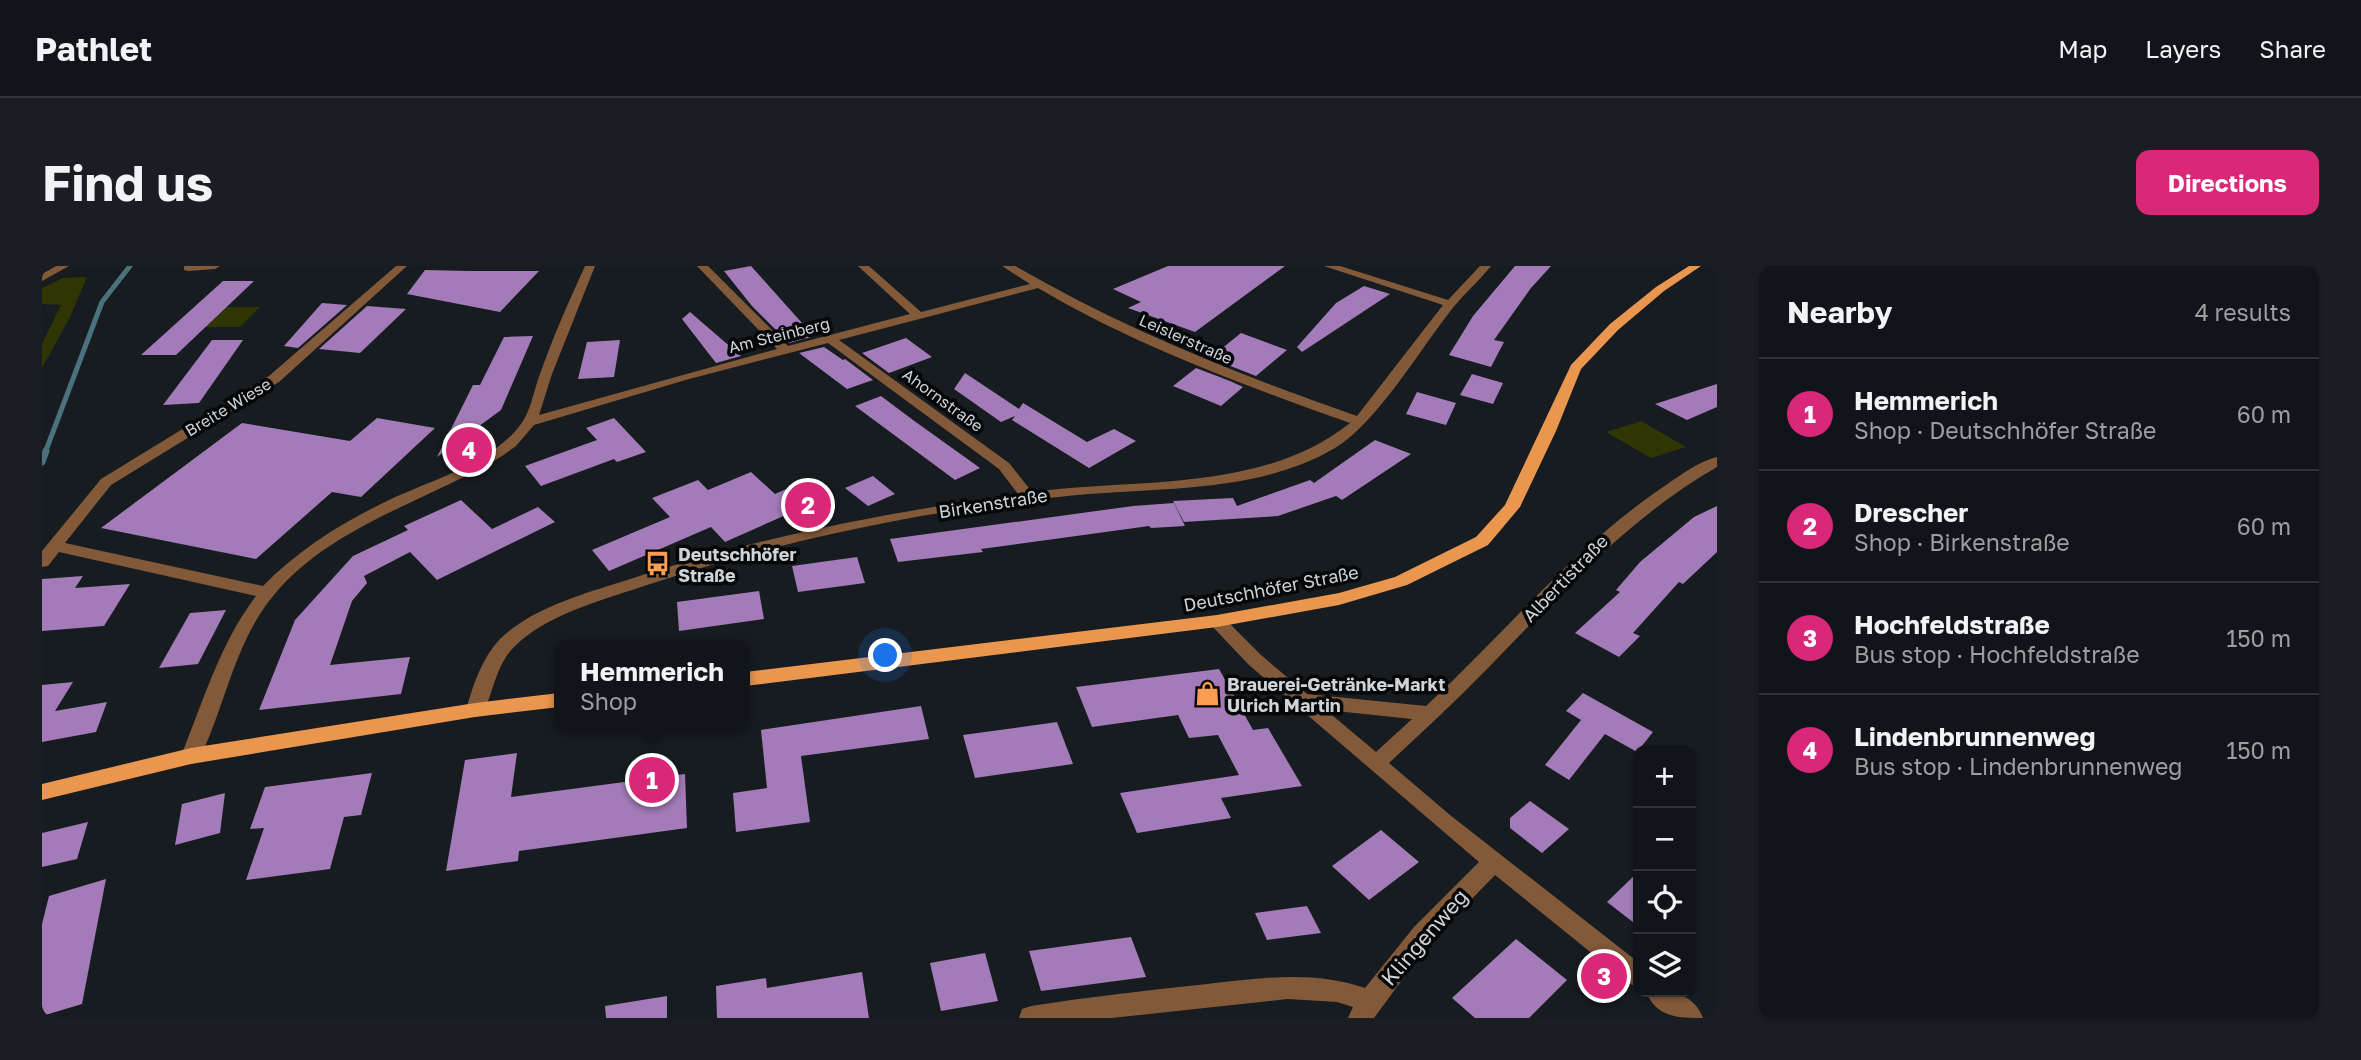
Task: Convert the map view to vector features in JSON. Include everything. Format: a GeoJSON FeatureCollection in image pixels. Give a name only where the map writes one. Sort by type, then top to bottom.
{"type":"FeatureCollection","features":[{"type":"Feature","properties":{"kind":"main road","name":"Deutschhöfer Straße"},"geometry":{"type":"LineString","coordinates":[[750,678],[1217,621],[1292,609],[1377,589],[1435,566],[1482,541],[1504,517],[1522,490],[1575,368],[1614,327],[1660,289],[1696,266]]}},
{"type":"Feature","properties":{"kind":"main road"},"geometry":{"type":"LineString","coordinates":[[42,792],[191,756],[475,710],[554,701]]}},
{"type":"Feature","properties":{"kind":"street"},"geometry":{"type":"LineString","coordinates":[[42,278],[64,266]]}},
{"type":"Feature","properties":{"kind":"street"},"geometry":{"type":"LineString","coordinates":[[188,268],[215,266]]}},
{"type":"Feature","properties":{"kind":"street","name":"Breite Wiese"},"geometry":{"type":"LineString","coordinates":[[42,562],[106,482],[274,379],[402,266]]}},
{"type":"Feature","properties":{"kind":"street"},"geometry":{"type":"LineString","coordinates":[[191,756],[242,632],[268,593],[292,569],[334,537],[389,506],[491,456],[511,443],[529,422],[568,315],[590,266]]}},
{"type":"Feature","properties":{"kind":"street"},"geometry":{"type":"LineString","coordinates":[[702,266],[785,350]]}},
{"type":"Feature","properties":{"kind":"street"},"geometry":{"type":"LineString","coordinates":[[863,266],[919,316]]}},
{"type":"Feature","properties":{"kind":"street","name":"Leislerstraße"},"geometry":{"type":"LineString","coordinates":[[1007,266],[1038,285],[1192,359],[1249,383],[1360,422]]}},
{"type":"Feature","properties":{"kind":"street"},"geometry":{"type":"LineString","coordinates":[[1329,266],[1450,304]]}},
{"type":"Feature","properties":{"kind":"street","name":"Birkenstraße"},"geometry":{"type":"LineString","coordinates":[[475,710],[483,681],[498,653],[513,638],[585,600],[679,569],[804,537],[885,520],[1028,497],[1262,472],[1324,451],[1345,438],[1360,422],[1450,304],[1486,266]]}},
{"type":"Feature","properties":{"kind":"street","name":"Am Steinberg"},"geometry":{"type":"LineString","coordinates":[[529,422],[685,376],[1038,285]]}},
{"type":"Feature","properties":{"kind":"street","name":"Ahornstraße"},"geometry":{"type":"LineString","coordinates":[[830,339],[1004,466],[1028,497]]}},
{"type":"Feature","properties":{"kind":"street","name":"Albertistraße"},"geometry":{"type":"LineString","coordinates":[[1376,764],[1473,673],[1567,572],[1615,527],[1659,495],[1717,461]]}},
{"type":"Feature","properties":{"kind":"street"},"geometry":{"type":"LineString","coordinates":[[55,546],[268,593]]}},
{"type":"Feature","properties":{"kind":"street"},"geometry":{"type":"LineString","coordinates":[[1217,621],[1255,660],[1306,701],[1376,764],[1633,972]]}},
{"type":"Feature","properties":{"kind":"street"},"geometry":{"type":"LineString","coordinates":[[1306,701],[1428,713]]}},
{"type":"Feature","properties":{"kind":"street","name":"Klingenweg"},"geometry":{"type":"LineString","coordinates":[[1365,1009],[1439,915],[1496,861]]}},
{"type":"Feature","properties":{"kind":"street"},"geometry":{"type":"LineString","coordinates":[[1031,1018],[1133,1003],[1288,987],[1337,990],[1365,1009]]}},
{"type":"Feature","properties":{"kind":"street"},"geometry":{"type":"LineString","coordinates":[[1664,997],[1691,1018]]}},
{"type":"Feature","properties":{"kind":"green space"},"geometry":{"type":"Polygon","coordinates":[[[87,277],[70,317],[42,368],[42,344],[61,305],[42,304],[42,288],[63,278],[87,277]]]}},
{"type":"Feature","properties":{"kind":"green space"},"geometry":{"type":"Polygon","coordinates":[[[206,307],[260,307],[240,327],[184,327],[206,307]]]}},
{"type":"Feature","properties":{"kind":"green space"},"geometry":{"type":"Polygon","coordinates":[[[1641,421],[1686,447],[1651,458],[1606,432],[1641,421]]]}},
{"type":"Feature","properties":{"kind":"building"},"geometry":{"type":"Polygon","coordinates":[[[751,266],[802,323],[793,325],[811,337],[789,343],[752,306],[724,271],[751,266]]]}},
{"type":"Feature","properties":{"kind":"building"},"geometry":{"type":"Polygon","coordinates":[[[1168,266],[1285,266],[1195,332],[1128,308],[1141,302],[1113,289],[1168,266]]]}},
{"type":"Feature","properties":{"kind":"building"},"geometry":{"type":"Polygon","coordinates":[[[1515,266],[1551,266],[1531,288],[1494,340],[1504,342],[1491,367],[1449,355],[1473,316],[1515,266]]]}},
{"type":"Feature","properties":{"kind":"building"},"geometry":{"type":"Polygon","coordinates":[[[425,270],[539,271],[500,312],[407,294],[425,270]]]}},
{"type":"Feature","properties":{"kind":"building"},"geometry":{"type":"Polygon","coordinates":[[[223,281],[254,281],[176,355],[141,355],[223,281]]]}},
{"type":"Feature","properties":{"kind":"building"},"geometry":{"type":"Polygon","coordinates":[[[1364,286],[1390,294],[1302,352],[1297,347],[1336,303],[1364,286]]]}},
{"type":"Feature","properties":{"kind":"building"},"geometry":{"type":"Polygon","coordinates":[[[322,303],[347,305],[298,348],[284,346],[322,303]]]}},
{"type":"Feature","properties":{"kind":"building"},"geometry":{"type":"Polygon","coordinates":[[[367,306],[406,309],[360,353],[319,349],[367,306]]]}},
{"type":"Feature","properties":{"kind":"building"},"geometry":{"type":"Polygon","coordinates":[[[690,312],[741,356],[716,363],[682,319],[690,312]]]}},
{"type":"Feature","properties":{"kind":"building"},"geometry":{"type":"Polygon","coordinates":[[[1241,333],[1287,350],[1256,376],[1210,358],[1241,333]]]}},
{"type":"Feature","properties":{"kind":"building"},"geometry":{"type":"Polygon","coordinates":[[[533,336],[501,410],[437,457],[473,385],[480,385],[504,337],[533,336]]]}},
{"type":"Feature","properties":{"kind":"building"},"geometry":{"type":"Polygon","coordinates":[[[906,338],[932,357],[889,373],[862,353],[906,338]]]}},
{"type":"Feature","properties":{"kind":"building"},"geometry":{"type":"Polygon","coordinates":[[[212,340],[243,340],[199,403],[163,405],[212,340]]]}},
{"type":"Feature","properties":{"kind":"building"},"geometry":{"type":"Polygon","coordinates":[[[620,340],[614,377],[578,379],[587,342],[620,340]]]}},
{"type":"Feature","properties":{"kind":"building"},"geometry":{"type":"Polygon","coordinates":[[[824,347],[873,380],[847,389],[799,353],[824,347]]]}},
{"type":"Feature","properties":{"kind":"building"},"geometry":{"type":"Polygon","coordinates":[[[1196,368],[1243,387],[1221,406],[1173,386],[1196,368]]]}},
{"type":"Feature","properties":{"kind":"building"},"geometry":{"type":"Polygon","coordinates":[[[965,373],[1019,409],[1023,403],[1087,442],[1114,429],[1136,441],[1089,468],[1012,420],[1015,416],[1001,422],[954,389],[965,373]]]}},
{"type":"Feature","properties":{"kind":"building"},"geometry":{"type":"Polygon","coordinates":[[[1472,374],[1503,383],[1493,404],[1460,395],[1472,374]]]}},
{"type":"Feature","properties":{"kind":"building"},"geometry":{"type":"Polygon","coordinates":[[[1717,384],[1717,407],[1687,420],[1655,404],[1717,384]]]}},
{"type":"Feature","properties":{"kind":"building"},"geometry":{"type":"Polygon","coordinates":[[[1417,392],[1456,403],[1446,425],[1406,414],[1417,392]]]}},
{"type":"Feature","properties":{"kind":"building"},"geometry":{"type":"Polygon","coordinates":[[[881,396],[980,468],[955,480],[855,406],[881,396]]]}},
{"type":"Feature","properties":{"kind":"building"},"geometry":{"type":"Polygon","coordinates":[[[377,418],[435,428],[361,497],[332,492],[256,559],[101,528],[242,423],[350,441],[377,418]]]}},
{"type":"Feature","properties":{"kind":"building"},"geometry":{"type":"Polygon","coordinates":[[[614,418],[646,452],[617,462],[614,459],[541,486],[525,466],[597,440],[586,428],[614,418]]]}},
{"type":"Feature","properties":{"kind":"building"},"geometry":{"type":"Polygon","coordinates":[[[1375,440],[1411,454],[1342,500],[1336,496],[1278,516],[1184,522],[1173,501],[1233,498],[1237,506],[1310,480],[1314,483],[1375,440]]]}},
{"type":"Feature","properties":{"kind":"building"},"geometry":{"type":"Polygon","coordinates":[[[751,472],[775,494],[802,482],[822,499],[725,542],[711,527],[609,571],[592,550],[670,517],[652,498],[698,480],[708,490],[751,472]]]}},
{"type":"Feature","properties":{"kind":"building"},"geometry":{"type":"Polygon","coordinates":[[[873,476],[895,494],[868,506],[845,488],[873,476]]]}},
{"type":"Feature","properties":{"kind":"building"},"geometry":{"type":"Polygon","coordinates":[[[461,500],[492,529],[538,507],[555,522],[437,580],[410,552],[364,576],[367,583],[352,601],[330,665],[410,657],[401,694],[259,710],[295,620],[353,556],[408,530],[404,526],[461,500]]]}},
{"type":"Feature","properties":{"kind":"building"},"geometry":{"type":"Polygon","coordinates":[[[1174,503],[1185,526],[1149,526],[981,549],[983,552],[898,562],[890,539],[1133,506],[1174,503]]]}},
{"type":"Feature","properties":{"kind":"building"},"geometry":{"type":"Polygon","coordinates":[[[1717,506],[1717,552],[1683,584],[1679,582],[1633,633],[1640,636],[1619,657],[1575,633],[1620,592],[1616,590],[1640,562],[1694,517],[1717,506]]]}},
{"type":"Feature","properties":{"kind":"building"},"geometry":{"type":"Polygon","coordinates":[[[857,557],[865,583],[798,592],[792,566],[857,557]]]}},
{"type":"Feature","properties":{"kind":"building"},"geometry":{"type":"Polygon","coordinates":[[[83,576],[75,588],[130,584],[104,626],[42,631],[42,579],[83,576]]]}},
{"type":"Feature","properties":{"kind":"building"},"geometry":{"type":"Polygon","coordinates":[[[759,591],[764,619],[679,631],[677,602],[759,591]]]}},
{"type":"Feature","properties":{"kind":"building"},"geometry":{"type":"Polygon","coordinates":[[[226,610],[198,664],[159,668],[190,613],[226,610]]]}},
{"type":"Feature","properties":{"kind":"building"},"geometry":{"type":"Polygon","coordinates":[[[1219,669],[1253,730],[1268,728],[1302,786],[1221,798],[1231,818],[1137,833],[1120,793],[1239,775],[1218,735],[1189,738],[1178,715],[1092,727],[1076,687],[1219,669]]]}},
{"type":"Feature","properties":{"kind":"building"},"geometry":{"type":"Polygon","coordinates":[[[73,682],[55,711],[107,702],[96,732],[42,742],[42,685],[73,682]]]}},
{"type":"Feature","properties":{"kind":"building"},"geometry":{"type":"Polygon","coordinates":[[[1583,693],[1653,732],[1643,745],[1633,745],[1633,750],[1605,734],[1569,780],[1545,765],[1581,720],[1566,711],[1583,693]]]}},
{"type":"Feature","properties":{"kind":"building"},"geometry":{"type":"Polygon","coordinates":[[[921,706],[929,739],[801,756],[810,822],[736,832],[733,793],[767,788],[761,730],[921,706]]]}},
{"type":"Feature","properties":{"kind":"building"},"geometry":{"type":"Polygon","coordinates":[[[1057,722],[1073,764],[975,778],[963,735],[1057,722]]]}},
{"type":"Feature","properties":{"kind":"building"},"geometry":{"type":"Polygon","coordinates":[[[517,753],[511,797],[685,774],[687,828],[519,851],[518,861],[446,871],[465,760],[517,753]]]}},
{"type":"Feature","properties":{"kind":"building"},"geometry":{"type":"Polygon","coordinates":[[[372,773],[361,815],[344,817],[330,869],[246,880],[264,828],[250,829],[265,787],[372,773]]]}},
{"type":"Feature","properties":{"kind":"building"},"geometry":{"type":"Polygon","coordinates":[[[225,793],[220,833],[175,845],[182,804],[225,793]]]}},
{"type":"Feature","properties":{"kind":"building"},"geometry":{"type":"Polygon","coordinates":[[[1530,801],[1569,829],[1542,853],[1510,828],[1510,818],[1530,801]]]}},
{"type":"Feature","properties":{"kind":"building"},"geometry":{"type":"Polygon","coordinates":[[[88,822],[77,859],[42,867],[42,833],[88,822]]]}},
{"type":"Feature","properties":{"kind":"building"},"geometry":{"type":"Polygon","coordinates":[[[1381,830],[1419,862],[1369,900],[1332,866],[1381,830]]]}},
{"type":"Feature","properties":{"kind":"building"},"geometry":{"type":"Polygon","coordinates":[[[1633,877],[1633,922],[1607,902],[1633,877]]]}},
{"type":"Feature","properties":{"kind":"building"},"geometry":{"type":"Polygon","coordinates":[[[106,879],[82,1004],[42,1016],[42,924],[49,896],[106,879]]]}},
{"type":"Feature","properties":{"kind":"building"},"geometry":{"type":"Polygon","coordinates":[[[1307,906],[1321,933],[1267,940],[1255,913],[1307,906]]]}},
{"type":"Feature","properties":{"kind":"building"},"geometry":{"type":"Polygon","coordinates":[[[1131,937],[1146,977],[1041,991],[1029,951],[1131,937]]]}},
{"type":"Feature","properties":{"kind":"building"},"geometry":{"type":"Polygon","coordinates":[[[1516,939],[1567,980],[1529,1018],[1475,1018],[1452,998],[1516,939]]]}},
{"type":"Feature","properties":{"kind":"building"},"geometry":{"type":"Polygon","coordinates":[[[985,953],[998,1001],[941,1011],[930,963],[985,953]]]}},
{"type":"Feature","properties":{"kind":"building"},"geometry":{"type":"Polygon","coordinates":[[[862,972],[869,1018],[717,1018],[716,986],[766,978],[767,988],[862,972]]]}},
{"type":"Feature","properties":{"kind":"building"},"geometry":{"type":"Polygon","coordinates":[[[667,996],[667,1018],[606,1018],[605,1006],[667,996]]]}},
{"type":"Feature","properties":{"kind":"waterway"},"geometry":{"type":"LineString","coordinates":[[45,453],[102,302],[130,266]]}},
{"type":"Feature","properties":{"kind":"waterway"},"geometry":{"type":"LineString","coordinates":[[42,462],[46,451]]}},
{"type":"Feature","properties":{"kind":"place","name":"Lindenbrunnenweg"},"geometry":{"type":"Point","coordinates":[469,450]}},
{"type":"Feature","properties":{"kind":"place","name":"Drescher"},"geometry":{"type":"Point","coordinates":[808,505]}},
{"type":"Feature","properties":{"kind":"place","name":"Deutschhöfer Straße"},"geometry":{"type":"Point","coordinates":[658,564]}},
{"type":"Feature","properties":{"kind":"place","name":"Brauerei-Getränke-Markt Ulrich Martin"},"geometry":{"type":"Point","coordinates":[1207,694]}},
{"type":"Feature","properties":{"kind":"place","name":"Hemmerich"},"geometry":{"type":"Point","coordinates":[652,780]}},
{"type":"Feature","properties":{"kind":"place","name":"Hochfeldstraße"},"geometry":{"type":"Point","coordinates":[1604,976]}}]}
